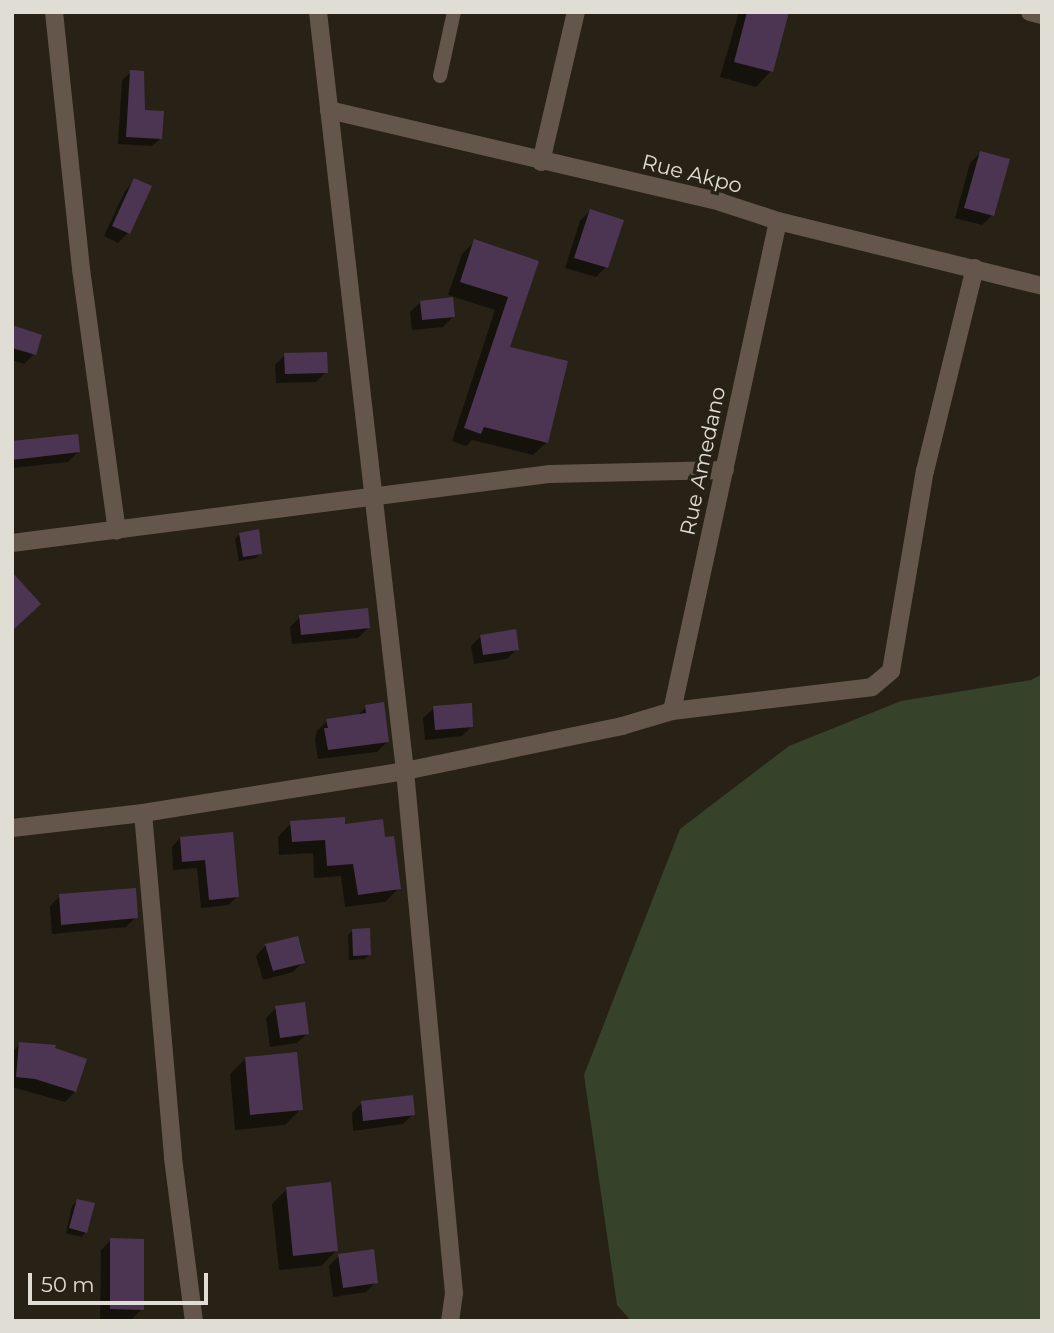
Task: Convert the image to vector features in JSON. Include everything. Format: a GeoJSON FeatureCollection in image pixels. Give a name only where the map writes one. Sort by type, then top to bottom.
{"type":"FeatureCollection","features":[{"type":"Feature","properties":{"kind":"street"},"geometry":{"type":"LineString","coordinates":[[54,12],[81,269],[117,531]]}},
{"type":"Feature","properties":{"kind":"street"},"geometry":{"type":"LineString","coordinates":[[318,12],[376,495],[405,771],[454,1293],[450,1321]]}},
{"type":"Feature","properties":{"kind":"street"},"geometry":{"type":"LineString","coordinates":[[541,162],[576,12]]}},
{"type":"Feature","properties":{"kind":"street"},"geometry":{"type":"LineString","coordinates":[[1030,12],[1042,15]]}},
{"type":"Feature","properties":{"kind":"street","name":"Rue Akpo"},"geometry":{"type":"LineString","coordinates":[[329,110],[720,202],[778,221],[1042,286]]}},
{"type":"Feature","properties":{"kind":"street","name":"Rue Amedano"},"geometry":{"type":"LineString","coordinates":[[672,710],[778,221]]}},
{"type":"Feature","properties":{"kind":"street"},"geometry":{"type":"LineString","coordinates":[[12,828],[143,813],[405,771],[622,726],[672,710],[872,687],[891,671],[925,471],[975,268]]}},
{"type":"Feature","properties":{"kind":"street"},"geometry":{"type":"LineString","coordinates":[[12,543],[549,474],[725,470]]}},
{"type":"Feature","properties":{"kind":"street"},"geometry":{"type":"LineString","coordinates":[[143,813],[173,1158],[194,1321]]}},
{"type":"Feature","properties":{"kind":"lane"},"geometry":{"type":"LineString","coordinates":[[439,76],[454,12]]}},
{"type":"Feature","properties":{"kind":"green space"},"geometry":{"type":"Polygon","coordinates":[[[1042,674],[1042,1321],[631,1321],[617,1305],[584,1075],[680,829],[789,746],[901,701],[1031,680],[1042,674]]]}},
{"type":"Feature","properties":{"kind":"building"},"geometry":{"type":"Polygon","coordinates":[[[747,12],[789,12],[773,72],[734,62],[747,12]]]}},
{"type":"Feature","properties":{"kind":"building"},"geometry":{"type":"Polygon","coordinates":[[[130,70],[144,71],[145,110],[164,111],[162,139],[126,137],[130,70]]]}},
{"type":"Feature","properties":{"kind":"building"},"geometry":{"type":"Polygon","coordinates":[[[980,151],[1010,159],[994,216],[964,208],[980,151]]]}},
{"type":"Feature","properties":{"kind":"building"},"geometry":{"type":"Polygon","coordinates":[[[134,178],[152,186],[130,234],[112,226],[134,178]]]}},
{"type":"Feature","properties":{"kind":"building"},"geometry":{"type":"Polygon","coordinates":[[[590,209],[624,220],[608,268],[574,258],[590,209]]]}},
{"type":"Feature","properties":{"kind":"building"},"geometry":{"type":"Polygon","coordinates":[[[474,239],[539,261],[510,347],[568,361],[548,443],[484,427],[481,434],[464,428],[508,297],[460,282],[474,239]]]}},
{"type":"Feature","properties":{"kind":"building"},"geometry":{"type":"Polygon","coordinates":[[[453,297],[455,317],[422,320],[420,301],[453,297]]]}},
{"type":"Feature","properties":{"kind":"building"},"geometry":{"type":"Polygon","coordinates":[[[12,325],[42,335],[36,355],[12,348],[12,325]]]}},
{"type":"Feature","properties":{"kind":"building"},"geometry":{"type":"Polygon","coordinates":[[[327,352],[328,373],[285,374],[284,353],[327,352]]]}},
{"type":"Feature","properties":{"kind":"building"},"geometry":{"type":"Polygon","coordinates":[[[78,434],[80,452],[12,460],[12,441],[78,434]]]}},
{"type":"Feature","properties":{"kind":"building"},"geometry":{"type":"Polygon","coordinates":[[[259,529],[262,554],[243,557],[239,533],[259,529]]]}},
{"type":"Feature","properties":{"kind":"building"},"geometry":{"type":"Polygon","coordinates":[[[12,572],[41,604],[12,631],[12,572]]]}},
{"type":"Feature","properties":{"kind":"building"},"geometry":{"type":"Polygon","coordinates":[[[368,608],[370,628],[301,635],[299,615],[368,608]]]}},
{"type":"Feature","properties":{"kind":"building"},"geometry":{"type":"Polygon","coordinates":[[[516,629],[519,650],[483,655],[480,635],[516,629]]]}},
{"type":"Feature","properties":{"kind":"building"},"geometry":{"type":"Polygon","coordinates":[[[384,702],[389,742],[328,750],[324,728],[328,728],[326,719],[366,713],[365,705],[384,702]]]}},
{"type":"Feature","properties":{"kind":"building"},"geometry":{"type":"Polygon","coordinates":[[[472,703],[473,727],[435,730],[433,706],[472,703]]]}},
{"type":"Feature","properties":{"kind":"building"},"geometry":{"type":"Polygon","coordinates":[[[345,817],[345,824],[383,819],[385,837],[394,836],[401,889],[358,895],[353,864],[327,866],[325,840],[292,842],[290,821],[345,817]]]}},
{"type":"Feature","properties":{"kind":"building"},"geometry":{"type":"Polygon","coordinates":[[[233,832],[239,897],[209,900],[205,860],[182,862],[180,837],[233,832]]]}},
{"type":"Feature","properties":{"kind":"building"},"geometry":{"type":"Polygon","coordinates":[[[136,888],[138,918],[61,925],[59,894],[136,888]]]}},
{"type":"Feature","properties":{"kind":"building"},"geometry":{"type":"Polygon","coordinates":[[[370,928],[371,955],[353,956],[352,929],[370,928]]]}},
{"type":"Feature","properties":{"kind":"building"},"geometry":{"type":"Polygon","coordinates":[[[298,936],[305,963],[273,971],[265,944],[298,936]]]}},
{"type":"Feature","properties":{"kind":"building"},"geometry":{"type":"Polygon","coordinates":[[[305,1002],[309,1034],[280,1038],[275,1006],[305,1002]]]}},
{"type":"Feature","properties":{"kind":"building"},"geometry":{"type":"Polygon","coordinates":[[[19,1042],[56,1045],[55,1048],[87,1059],[76,1092],[35,1079],[16,1077],[19,1042]]]}},
{"type":"Feature","properties":{"kind":"building"},"geometry":{"type":"Polygon","coordinates":[[[297,1052],[303,1110],[250,1115],[245,1057],[297,1052]]]}},
{"type":"Feature","properties":{"kind":"building"},"geometry":{"type":"Polygon","coordinates":[[[413,1095],[415,1115],[363,1121],[361,1101],[413,1095]]]}},
{"type":"Feature","properties":{"kind":"building"},"geometry":{"type":"Polygon","coordinates":[[[331,1182],[338,1251],[293,1256],[286,1187],[331,1182]]]}},
{"type":"Feature","properties":{"kind":"building"},"geometry":{"type":"Polygon","coordinates":[[[77,1199],[95,1203],[87,1233],[69,1228],[77,1199]]]}},
{"type":"Feature","properties":{"kind":"building"},"geometry":{"type":"Polygon","coordinates":[[[110,1238],[144,1239],[144,1310],[110,1309],[110,1238]]]}},
{"type":"Feature","properties":{"kind":"building"},"geometry":{"type":"Polygon","coordinates":[[[374,1249],[378,1283],[343,1288],[338,1254],[374,1249]]]}}]}
